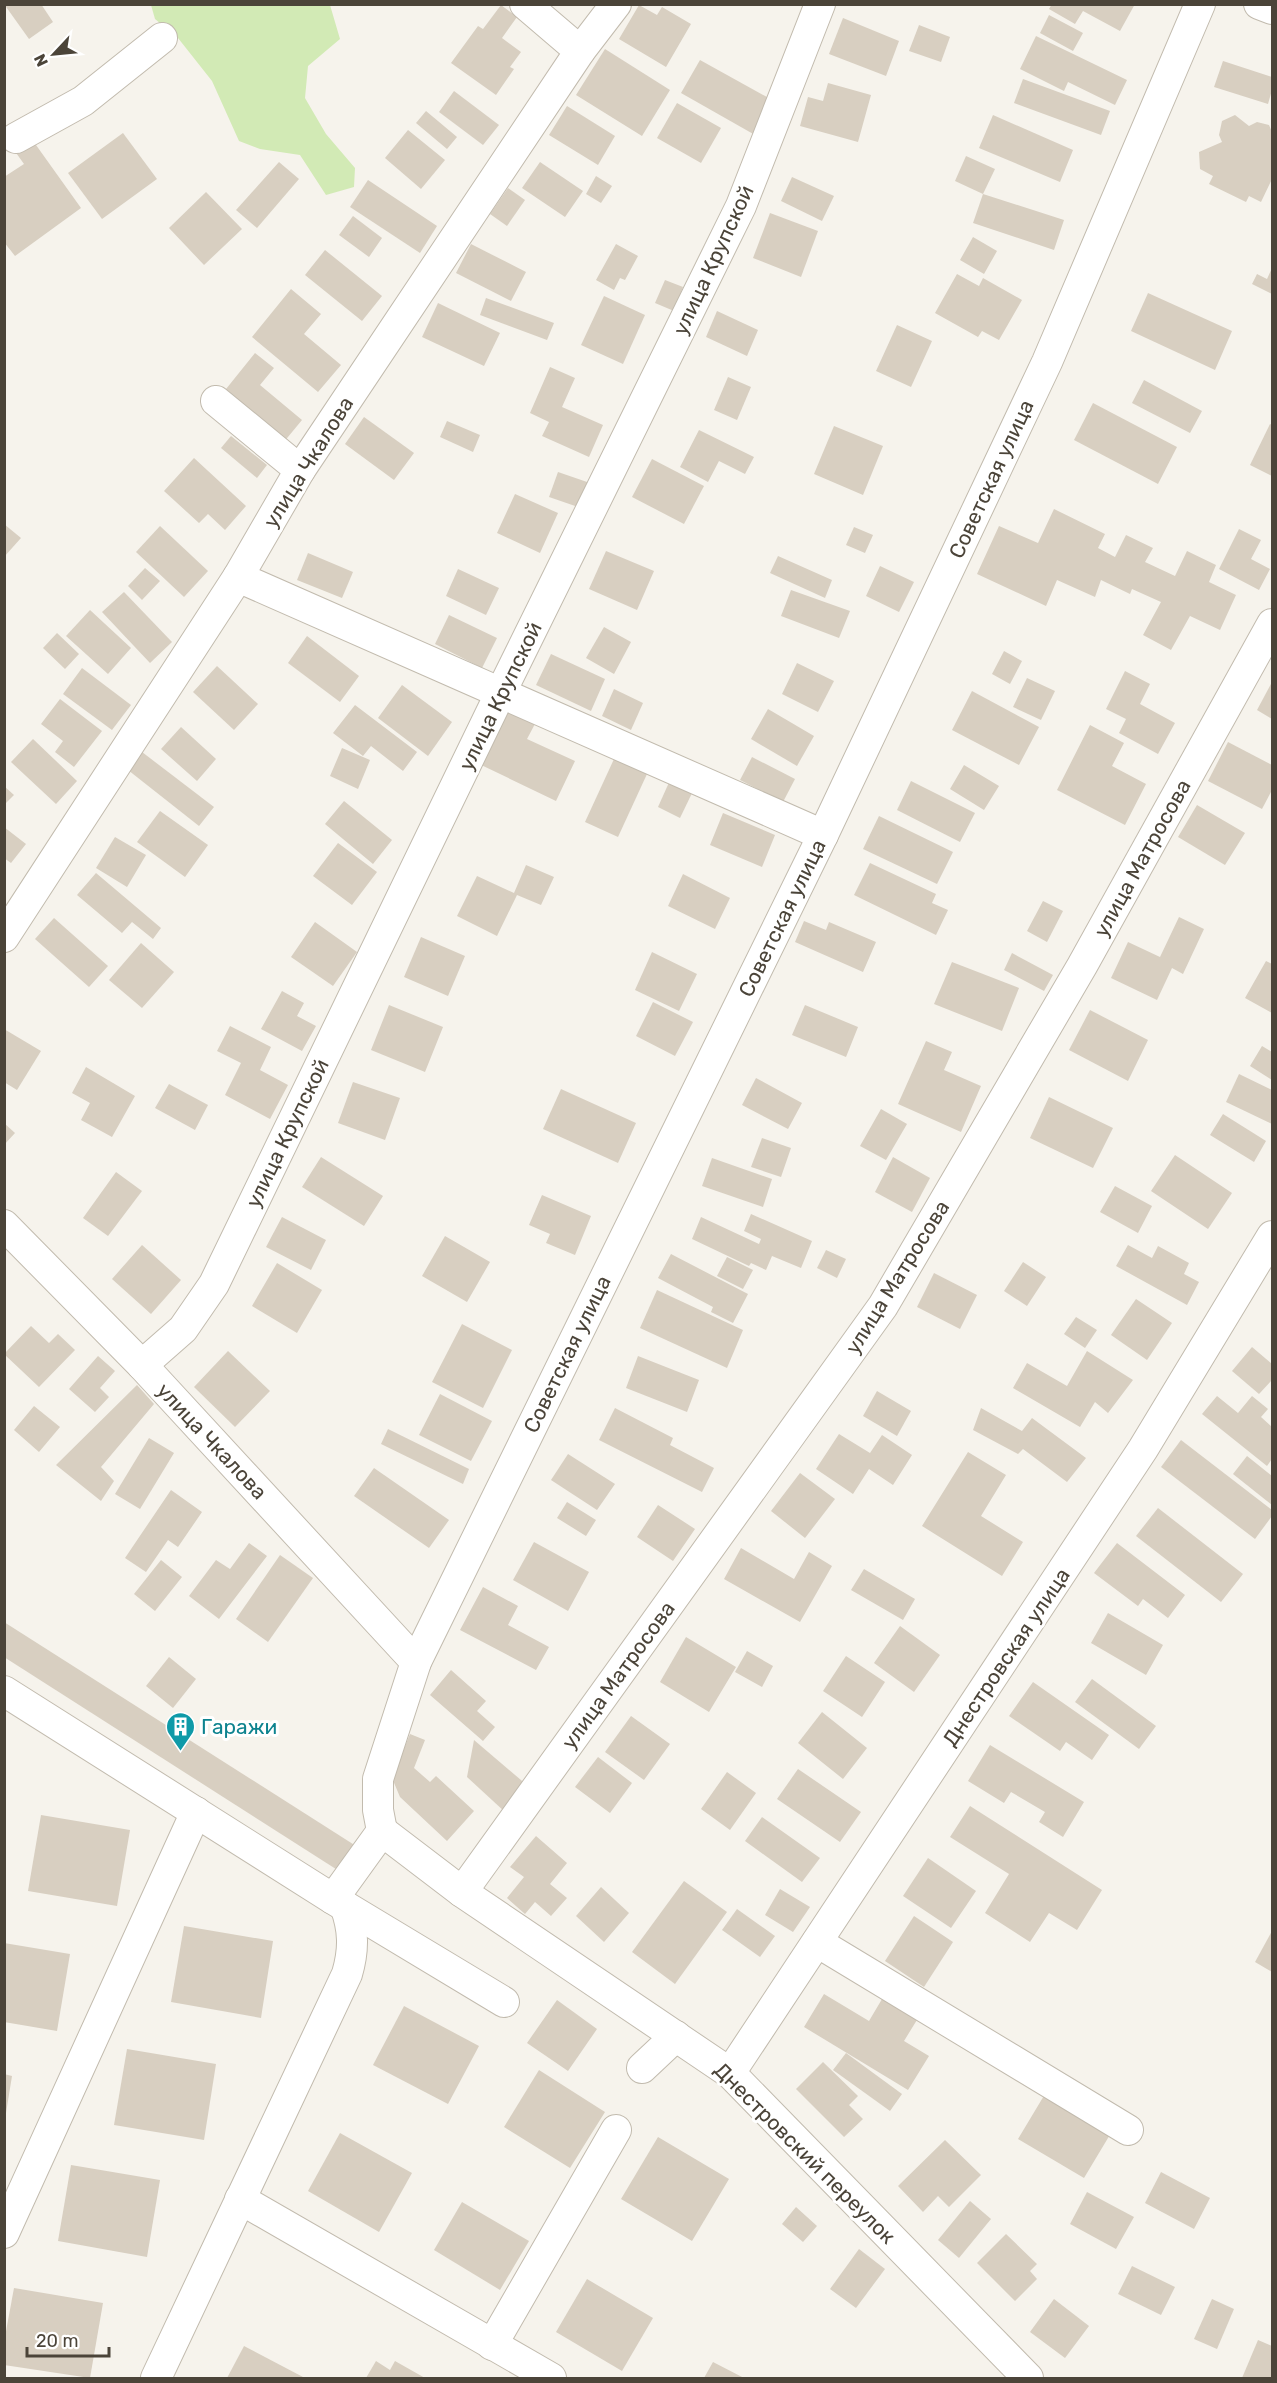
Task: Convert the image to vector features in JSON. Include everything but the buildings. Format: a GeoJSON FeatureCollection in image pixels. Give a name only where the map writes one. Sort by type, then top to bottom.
{"type":"FeatureCollection","features":[{"type":"Feature","properties":{"kind":"street"},"geometry":{"type":"LineString","coordinates":[[525,4],[580,51]]}},
{"type":"Feature","properties":{"kind":"street","name":"улица Чкалова"},"geometry":{"type":"LineString","coordinates":[[4,937],[238,577],[300,470],[580,51],[616,4]]}},
{"type":"Feature","properties":{"kind":"street","name":"улица Крупской"},"geometry":{"type":"LineString","coordinates":[[142,1365],[183,1329],[214,1284],[501,692],[741,206],[820,4]]}},
{"type":"Feature","properties":{"kind":"street","name":"Советская улица"},"geometry":{"type":"LineString","coordinates":[[382,1831],[378,1810],[378,1779],[416,1662],[823,835],[1047,362],[1200,4]]}},
{"type":"Feature","properties":{"kind":"street"},"geometry":{"type":"LineString","coordinates":[[1258,4],[1272,9]]}},
{"type":"Feature","properties":{"kind":"street"},"geometry":{"type":"LineString","coordinates":[[8,139],[84,101],[162,38]]}},
{"type":"Feature","properties":{"kind":"street"},"geometry":{"type":"LineString","coordinates":[[216,401],[300,470]]}},
{"type":"Feature","properties":{"kind":"street"},"geometry":{"type":"LineString","coordinates":[[238,577],[823,835]]}},
{"type":"Feature","properties":{"kind":"street","name":"улица Матросова"},"geometry":{"type":"LineString","coordinates":[[462,1892],[883,1306],[1082,966],[1272,624]]}},
{"type":"Feature","properties":{"kind":"street","name":"улица Чкалова"},"geometry":{"type":"LineString","coordinates":[[4,1226],[142,1365],[416,1662]]}},
{"type":"Feature","properties":{"kind":"street","name":"Днестровская улица"},"geometry":{"type":"LineString","coordinates":[[730,2073],[1143,1449],[1272,1236]]}},
{"type":"Feature","properties":{"kind":"street"},"geometry":{"type":"LineString","coordinates":[[4,1691],[339,1902],[504,2002]]}},
{"type":"Feature","properties":{"kind":"street"},"geometry":{"type":"LineString","coordinates":[[4,2233],[196,1812]]}},
{"type":"Feature","properties":{"kind":"street"},"geometry":{"type":"LineString","coordinates":[[339,1902],[382,1831]]}},
{"type":"Feature","properties":{"kind":"street","name":"Днестровский переулок"},"geometry":{"type":"LineString","coordinates":[[382,1831],[462,1892],[730,2073],[1028,2379]]}},
{"type":"Feature","properties":{"kind":"street"},"geometry":{"type":"LineString","coordinates":[[156,2379],[347,1974],[352,1956],[353,1935],[339,1902]]}},
{"type":"Feature","properties":{"kind":"street"},"geometry":{"type":"LineString","coordinates":[[817,1942],[1128,2130]]}},
{"type":"Feature","properties":{"kind":"street"},"geometry":{"type":"LineString","coordinates":[[642,2068],[676,2036]]}},
{"type":"Feature","properties":{"kind":"street"},"geometry":{"type":"LineString","coordinates":[[492,2345],[616,2130]]}},
{"type":"Feature","properties":{"kind":"street"},"geometry":{"type":"LineString","coordinates":[[240,2199],[551,2379]]}},
{"type":"Feature","properties":{"kind":"green space"},"geometry":{"type":"Polygon","coordinates":[[[151,5],[330,5],[340,39],[308,66],[305,98],[326,134],[355,168],[354,187],[326,195],[300,155],[260,149],[239,141],[212,81],[178,38],[155,19],[151,5]]]}},
{"type":"Feature","properties":{"kind":"place","name":"Гаражи"},"geometry":{"type":"Point","coordinates":[180,1752]}}]}
